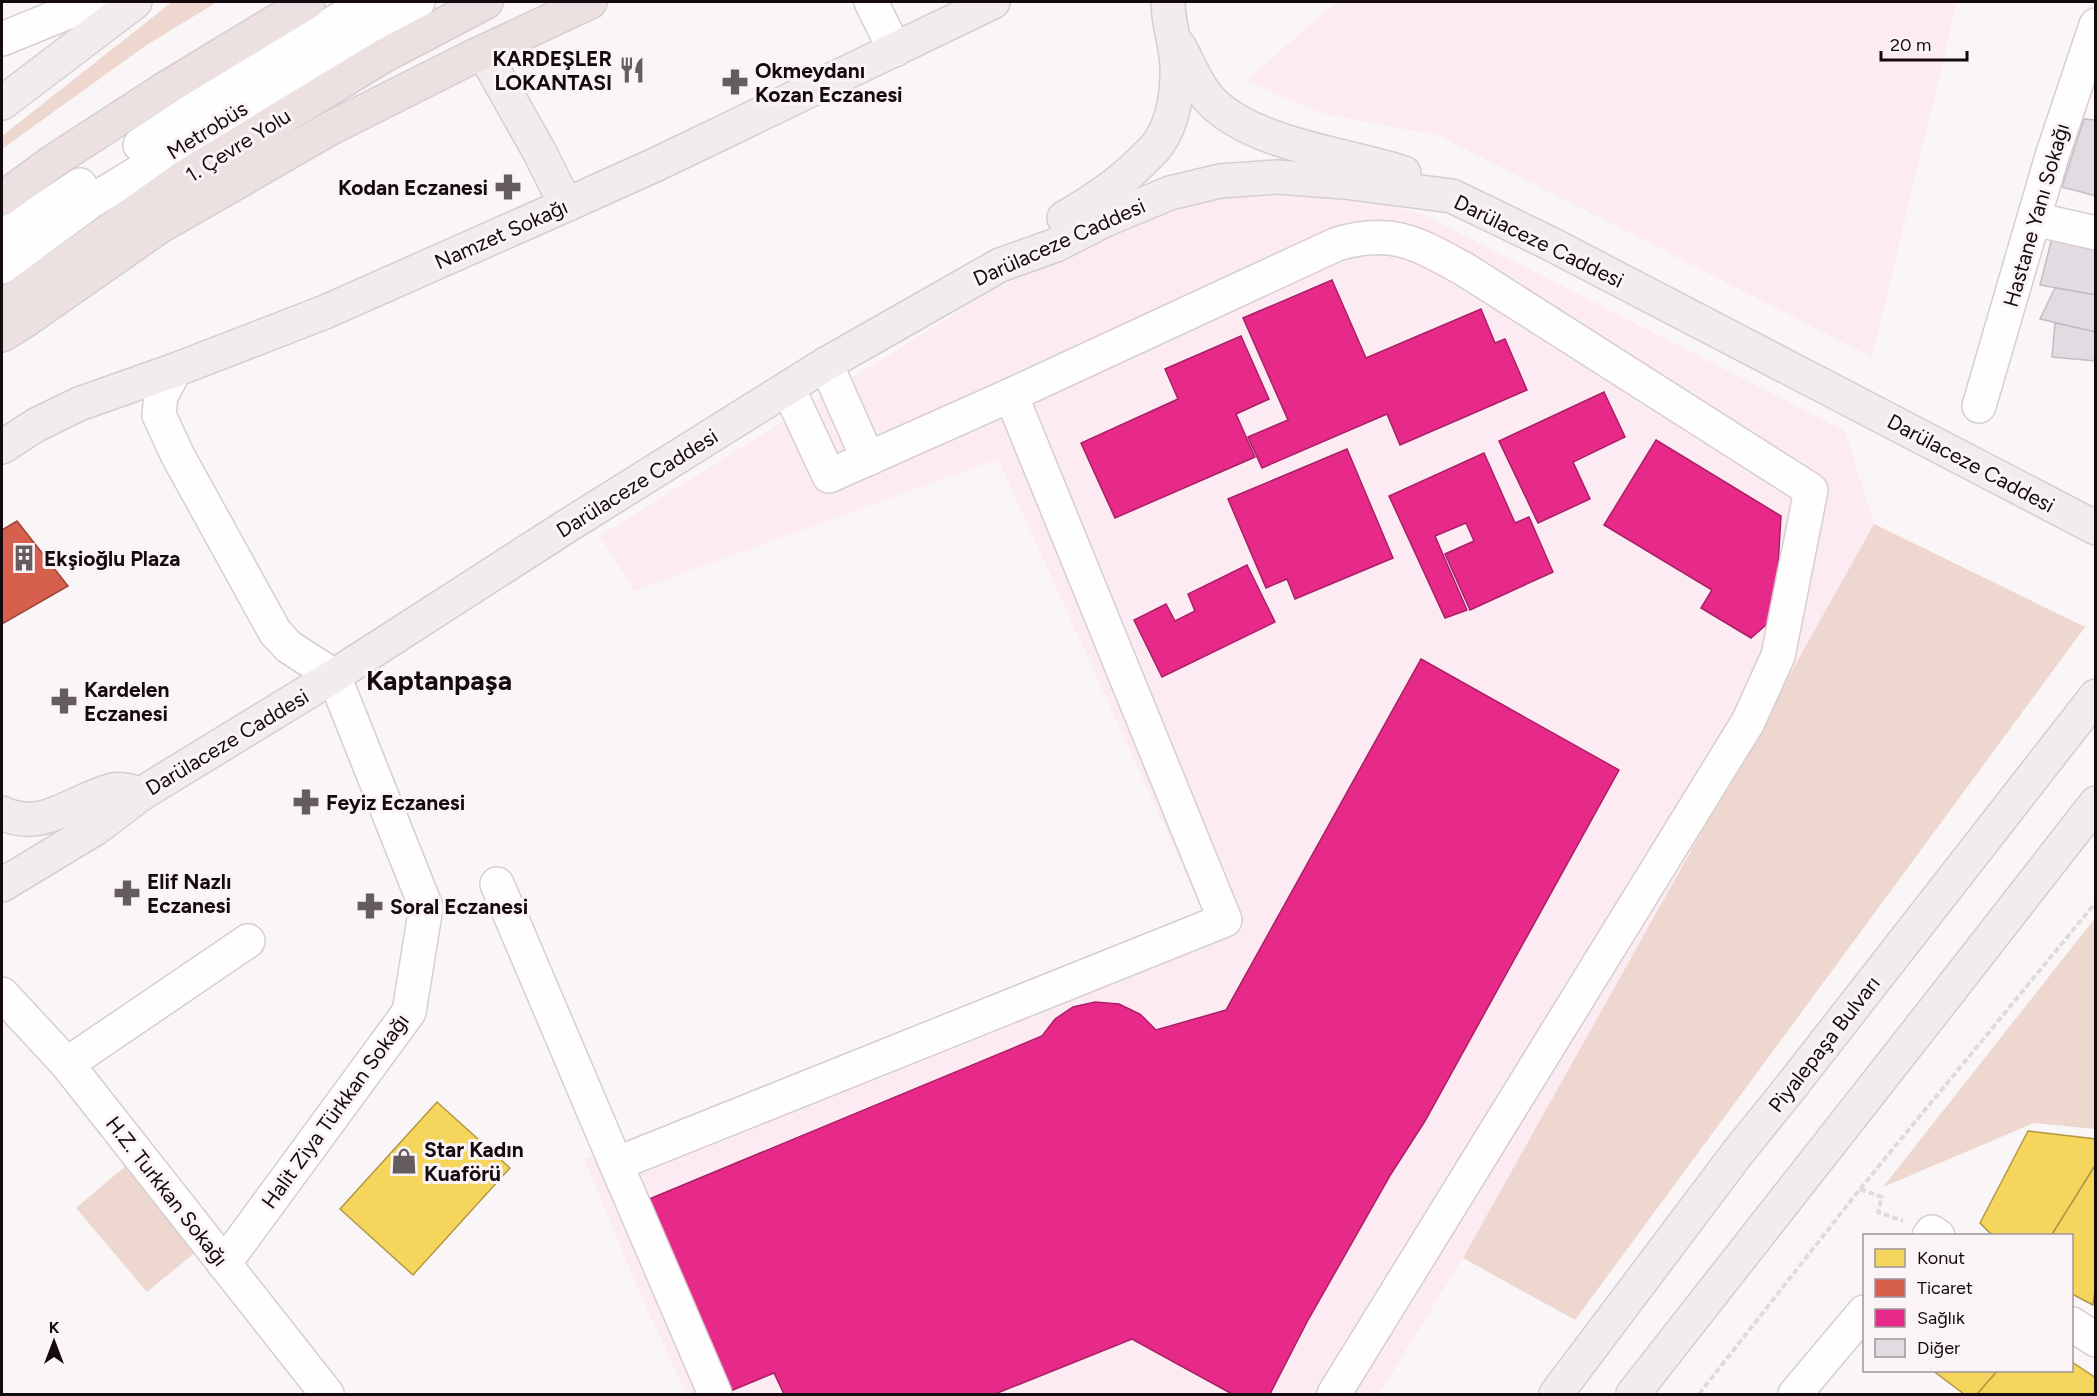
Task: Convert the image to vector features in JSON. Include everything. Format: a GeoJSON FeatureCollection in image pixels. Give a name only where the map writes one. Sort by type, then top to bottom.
{"type":"FeatureCollection","features":[{"type":"Feature","properties":{"kind":"highway"},"geometry":{"type":"LineString","coordinates":[[2,199],[64,153],[308,2]]}},
{"type":"Feature","properties":{"kind":"highway","name":"1. Çevre Yolu"},"geometry":{"type":"LineString","coordinates":[[2,307],[186,176],[385,55],[486,2]]}},
{"type":"Feature","properties":{"kind":"highway"},"geometry":{"type":"LineString","coordinates":[[2,335],[159,227],[331,128],[470,58],[590,2]]}},
{"type":"Feature","properties":{"kind":"main road"},"geometry":{"type":"LineString","coordinates":[[2,103],[135,2]]}},
{"type":"Feature","properties":{"kind":"main road","name":"Namzet Sokağı"},"geometry":{"type":"LineString","coordinates":[[2,447],[36,425],[79,404],[325,312],[566,205],[993,2]]}},
{"type":"Feature","properties":{"kind":"main road"},"geometry":{"type":"LineString","coordinates":[[1000,265],[1038,232],[1100,197],[1134,169],[1160,142],[1171,117],[1176,91],[1177,66],[1167,3]]}},
{"type":"Feature","properties":{"kind":"main road"},"geometry":{"type":"LineString","coordinates":[[1174,38],[1211,101],[1252,130],[1412,176],[1452,196]]}},
{"type":"Feature","properties":{"kind":"main road"},"geometry":{"type":"LineString","coordinates":[[486,57],[539,151],[566,205]]}},
{"type":"Feature","properties":{"kind":"main road","name":"Darülaceze Caddesi"},"geometry":{"type":"LineString","coordinates":[[2,885],[96,828],[141,794],[334,676],[826,364],[1000,265],[1056,245],[1105,220],[1170,193],[1220,181],[1278,177],[1344,182],[1452,196],[1550,243],[2095,528]]}},
{"type":"Feature","properties":{"kind":"main road","name":"Piyalepaşa Bulvarı"},"geometry":{"type":"LineString","coordinates":[[1556,1395],[1738,1151],[1798,1079],[2096,696]]}},
{"type":"Feature","properties":{"kind":"main road"},"geometry":{"type":"LineString","coordinates":[[2,813],[14,820],[28,820],[69,809],[115,789],[141,794]]}},
{"type":"Feature","properties":{"kind":"main road"},"geometry":{"type":"LineString","coordinates":[[1633,1395],[1810,1166],[1932,1016],[2096,803]]}},
{"type":"Feature","properties":{"kind":"street"},"geometry":{"type":"LineString","coordinates":[[2,39],[93,2]]}},
{"type":"Feature","properties":{"kind":"street","name":"Metrobüs"},"geometry":{"type":"LineString","coordinates":[[2,237],[229,86],[368,2]]}},
{"type":"Feature","properties":{"kind":"street","name":"Metrobüs"},"geometry":{"type":"LineString","coordinates":[[2,267],[90,202],[314,63],[418,2]]}},
{"type":"Feature","properties":{"kind":"street"},"geometry":{"type":"LineString","coordinates":[[871,2],[895,50]]}},
{"type":"Feature","properties":{"kind":"street","name":"Hastane Yanı Sokağı"},"geometry":{"type":"LineString","coordinates":[[1979,406],[2052,156],[2096,24]]}},
{"type":"Feature","properties":{"kind":"street"},"geometry":{"type":"LineString","coordinates":[[2034,219],[2096,232]]}},
{"type":"Feature","properties":{"kind":"street"},"geometry":{"type":"LineString","coordinates":[[788,388],[829,477],[1337,244],[1362,237],[1391,237],[1421,246],[1464,269],[1811,490],[1778,656],[1748,723],[1334,1395]]}},
{"type":"Feature","properties":{"kind":"street"},"geometry":{"type":"LineString","coordinates":[[826,364],[868,459]]}},
{"type":"Feature","properties":{"kind":"street"},"geometry":{"type":"LineString","coordinates":[[175,370],[161,396],[159,415],[178,456],[275,632],[290,647],[334,676]]}},
{"type":"Feature","properties":{"kind":"street"},"geometry":{"type":"LineString","coordinates":[[616,1164],[1225,920],[1011,395]]}},
{"type":"Feature","properties":{"kind":"street","name":"Halit Ziya Türkkan Sokağı"},"geometry":{"type":"LineString","coordinates":[[224,1264],[409,1012],[426,907],[334,676]]}},
{"type":"Feature","properties":{"kind":"street"},"geometry":{"type":"LineString","coordinates":[[497,884],[715,1395]]}},
{"type":"Feature","properties":{"kind":"street"},"geometry":{"type":"LineString","coordinates":[[67,1064],[248,941]]}},
{"type":"Feature","properties":{"kind":"street","name":"H.Z. Turkkan Sokağı"},"geometry":{"type":"LineString","coordinates":[[2,994],[67,1064],[327,1395]]}},
{"type":"Feature","properties":{"kind":"street"},"geometry":{"type":"LineString","coordinates":[[1795,1395],[1863,1313]]}},
{"type":"Feature","properties":{"kind":"street"},"geometry":{"type":"LineString","coordinates":[[2073,1325],[2096,1340]]}},
{"type":"Feature","properties":{"kind":"path"},"geometry":{"type":"LineString","coordinates":[[1700,1395],[1860,1189],[2096,902]]}},
{"type":"Feature","properties":{"kind":"path"},"geometry":{"type":"LineString","coordinates":[[1860,1189],[1882,1197],[1878,1212],[1933,1234]]}},
{"type":"Feature","properties":{"kind":"shaded area"},"geometry":{"type":"Polygon","coordinates":[[[172,2],[217,2],[145,46],[2,149],[2,136],[172,2]]]}},
{"type":"Feature","properties":{"kind":"shaded area"},"geometry":{"type":"Polygon","coordinates":[[[1336,2],[1957,2],[1872,357],[1438,135],[1328,115],[1246,81],[1336,2]]]}},
{"type":"Feature","properties":{"kind":"shaded area"},"geometry":{"type":"Polygon","coordinates":[[[1334,193],[1422,214],[1845,431],[1874,524],[1463,1258],[1379,1394],[686,1394],[641,1295],[584,1159],[1203,912],[998,459],[634,591],[600,536],[988,293],[1119,229],[1215,195],[1334,193]]]}},
{"type":"Feature","properties":{"kind":"shaded area"},"geometry":{"type":"Polygon","coordinates":[[[1874,524],[2085,627],[1575,1320],[1463,1258],[1874,524]]]}},
{"type":"Feature","properties":{"kind":"shaded area"},"geometry":{"type":"Polygon","coordinates":[[[2095,918],[2095,1129],[2034,1123],[1883,1187],[2095,918]]]}},
{"type":"Feature","properties":{"kind":"shaded area"},"geometry":{"type":"Polygon","coordinates":[[[128,1164],[199,1249],[147,1292],[76,1208],[128,1164]]]}},
{"type":"Feature","properties":{"kind":"building: Konut"},"geometry":{"type":"Polygon","coordinates":[[[437,1102],[510,1168],[413,1275],[340,1209],[437,1102]]]}},
{"type":"Feature","properties":{"kind":"building: Konut"},"geometry":{"type":"Polygon","coordinates":[[[2028,1131],[2096,1139],[2096,1164],[2052,1234],[1991,1234],[1980,1223],[2028,1131]]]}},
{"type":"Feature","properties":{"kind":"building: Konut"},"geometry":{"type":"Polygon","coordinates":[[[2096,1164],[2096,1283],[2093,1305],[2073,1295],[2073,1234],[2052,1234],[2096,1164]]]}},
{"type":"Feature","properties":{"kind":"building: Konut"},"geometry":{"type":"Polygon","coordinates":[[[2073,1363],[2096,1378],[2096,1394],[1977,1394],[1996,1372],[2073,1372],[2073,1363]]]}},
{"type":"Feature","properties":{"kind":"building: Konut"},"geometry":{"type":"Polygon","coordinates":[[[1935,1372],[1996,1372],[1977,1394],[1964,1394],[1935,1372]]]}},
{"type":"Feature","properties":{"kind":"building: Ticaret","name":"Ekşioğlu Plaza"},"geometry":{"type":"Polygon","coordinates":[[[17,521],[68,586],[2,624],[2,530],[17,521]]]}},
{"type":"Feature","properties":{"kind":"building: Sağlık"},"geometry":{"type":"Polygon","coordinates":[[[1332,280],[1366,358],[1481,309],[1495,343],[1505,339],[1527,390],[1400,445],[1387,414],[1262,468],[1248,437],[1288,420],[1243,318],[1332,280]]]}},
{"type":"Feature","properties":{"kind":"building: Sağlık"},"geometry":{"type":"Polygon","coordinates":[[[1241,336],[1269,399],[1236,414],[1255,457],[1115,518],[1081,443],[1178,399],[1165,369],[1241,336]]]}},
{"type":"Feature","properties":{"kind":"building: Sağlık"},"geometry":{"type":"Polygon","coordinates":[[[1604,392],[1625,437],[1573,462],[1590,499],[1538,523],[1499,441],[1604,392]]]}},
{"type":"Feature","properties":{"kind":"building: Sağlık"},"geometry":{"type":"Polygon","coordinates":[[[1656,440],[1781,516],[1775,617],[1751,638],[1701,608],[1712,590],[1604,525],[1656,440]]]}},
{"type":"Feature","properties":{"kind":"building: Sağlık"},"geometry":{"type":"Polygon","coordinates":[[[1347,449],[1393,558],[1295,599],[1287,579],[1266,588],[1228,499],[1347,449]]]}},
{"type":"Feature","properties":{"kind":"building: Sağlık"},"geometry":{"type":"Polygon","coordinates":[[[1484,453],[1515,523],[1529,517],[1553,572],[1470,610],[1445,554],[1474,541],[1466,523],[1435,536],[1467,610],[1445,618],[1389,496],[1484,453]]]}},
{"type":"Feature","properties":{"kind":"building: Sağlık"},"geometry":{"type":"Polygon","coordinates":[[[1247,565],[1275,622],[1162,677],[1134,620],[1166,604],[1175,621],[1195,611],[1188,594],[1247,565]]]}},
{"type":"Feature","properties":{"kind":"building: Sağlık"},"geometry":{"type":"Polygon","coordinates":[[[1421,659],[1619,770],[1425,1121],[1391,1174],[1307,1322],[1270,1394],[1232,1394],[1132,1339],[995,1394],[784,1394],[774,1373],[728,1392],[647,1200],[1042,1036],[1055,1019],[1073,1007],[1095,1002],[1119,1004],[1140,1014],[1156,1030],[1226,1010],[1421,659]]]}},
{"type":"Feature","properties":{"kind":"building: Diğer"},"geometry":{"type":"Polygon","coordinates":[[[2084,119],[2096,120],[2096,196],[2062,187],[2084,119]]]}},
{"type":"Feature","properties":{"kind":"building: Diğer"},"geometry":{"type":"Polygon","coordinates":[[[2054,230],[2096,241],[2096,295],[2040,285],[2054,230]]]}},
{"type":"Feature","properties":{"kind":"building: Diğer"},"geometry":{"type":"Polygon","coordinates":[[[2055,288],[2096,295],[2096,332],[2040,319],[2055,288]]]}},
{"type":"Feature","properties":{"kind":"building: Diğer"},"geometry":{"type":"Polygon","coordinates":[[[2055,323],[2096,332],[2096,361],[2052,357],[2055,323]]]}},
{"type":"Feature","properties":{"kind":"tunnel"},"geometry":{"type":"LineString","coordinates":[[450,2],[486,57]]}},
{"type":"Feature","properties":{"kind":"place","name":"KARDEŞLER LOKANTASI"},"geometry":{"type":"Point","coordinates":[632,70]}},
{"type":"Feature","properties":{"kind":"place","name":"Okmeydanı Kozan Eczanesi"},"geometry":{"type":"Point","coordinates":[735,82]}},
{"type":"Feature","properties":{"kind":"place","name":"Kodan Eczanesi"},"geometry":{"type":"Point","coordinates":[508,187]}},
{"type":"Feature","properties":{"kind":"place","name":"Ekşioğlu Plaza"},"geometry":{"type":"Point","coordinates":[24,558]}},
{"type":"Feature","properties":{"kind":"place","name":"Kardelen Eczanesi"},"geometry":{"type":"Point","coordinates":[64,701]}},
{"type":"Feature","properties":{"kind":"place","name":"Feyiz Eczanesi"},"geometry":{"type":"Point","coordinates":[306,802]}},
{"type":"Feature","properties":{"kind":"place","name":"Elif Nazlı Eczanesi"},"geometry":{"type":"Point","coordinates":[127,893]}},
{"type":"Feature","properties":{"kind":"place","name":"Soral Eczanesi"},"geometry":{"type":"Point","coordinates":[370,906]}},
{"type":"Feature","properties":{"kind":"place","name":"Star Kadın Kuaförü"},"geometry":{"type":"Point","coordinates":[404,1161]}},
{"type":"Feature","properties":{"kind":"district","name":"Kaptanpaşa"},"geometry":{"type":"Point","coordinates":[439,680]}}]}
